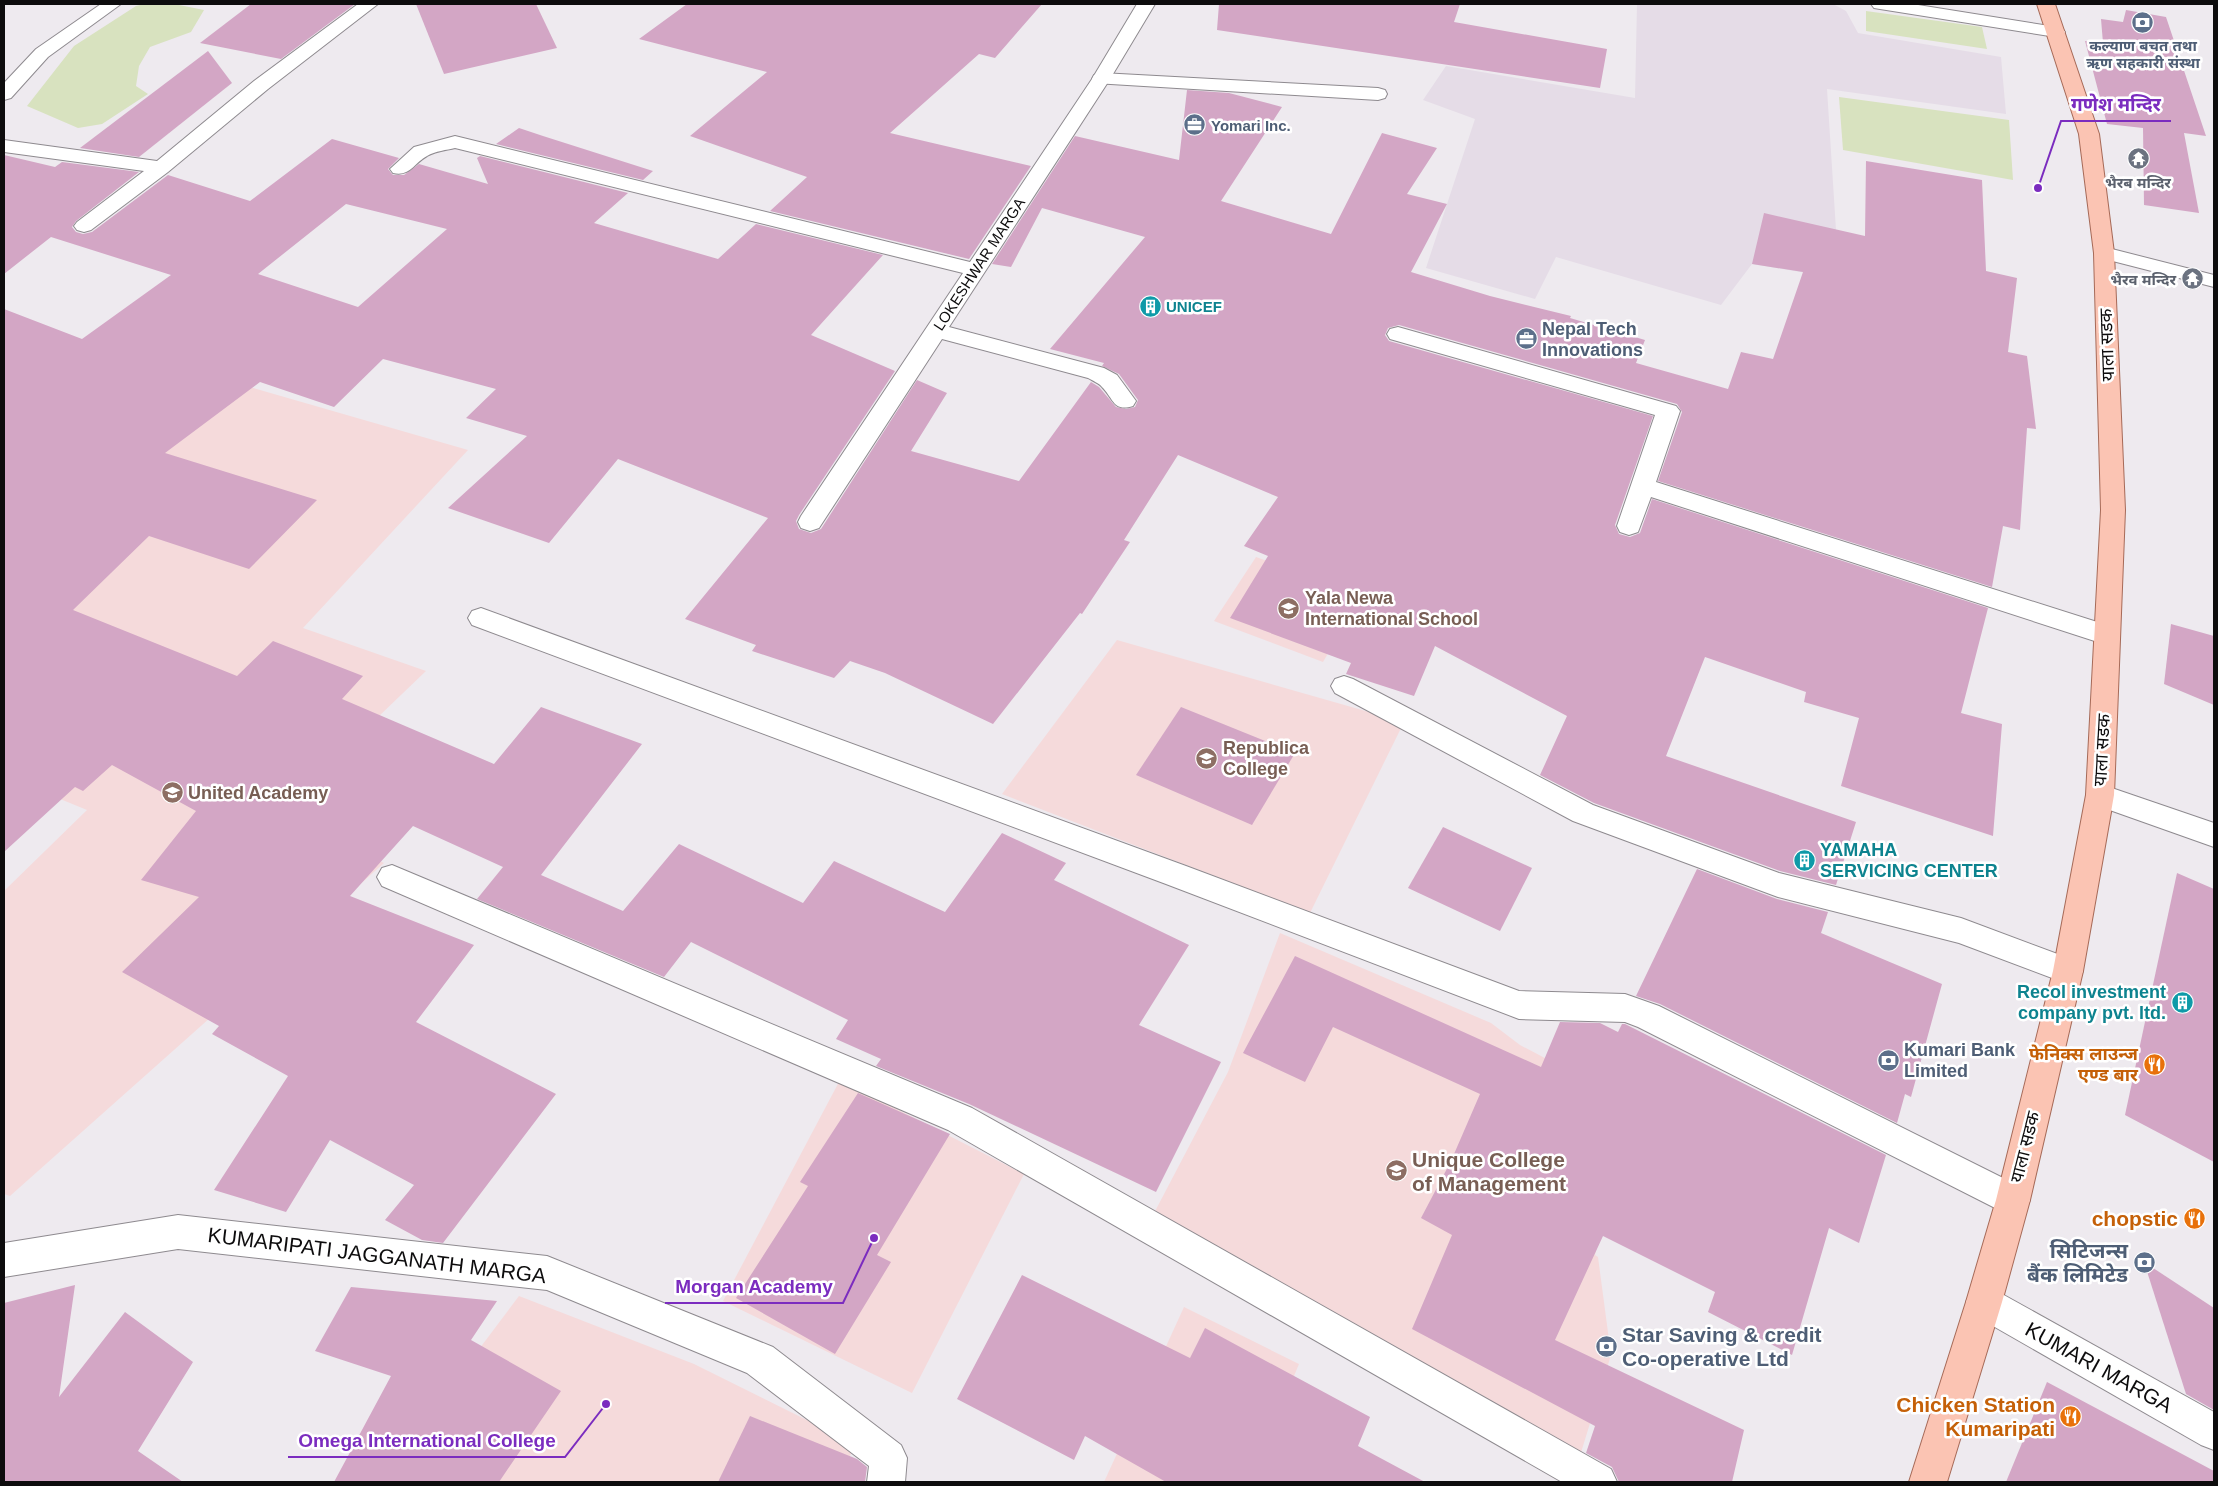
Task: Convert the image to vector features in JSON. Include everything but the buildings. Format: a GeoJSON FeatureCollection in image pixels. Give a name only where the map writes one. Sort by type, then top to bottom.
{"type":"FeatureCollection","features":[{"type":"Feature","properties":{"kind":"main road","name":"याला सडक"},"geometry":{"type":"LineString","coordinates":[[1928,1482],[1984,1302],[2012,1200],[2068,971],[2100,796],[2113,510],[2104,253],[2089,134],[2046,4]]}},
{"type":"Feature","properties":{"kind":"street"},"geometry":{"type":"LineString","coordinates":[[4,94],[42,53],[112,4]]}},
{"type":"Feature","properties":{"kind":"street"},"geometry":{"type":"LineString","coordinates":[[84,226],[161,168],[261,85],[369,4]]}},
{"type":"Feature","properties":{"kind":"street","name":"LOKESHWAR MARGA"},"geometry":{"type":"LineString","coordinates":[[810,522],[1101,78],[1146,4]]}},
{"type":"Feature","properties":{"kind":"street"},"geometry":{"type":"LineString","coordinates":[[1880,4],[2056,32]]}},
{"type":"Feature","properties":{"kind":"street"},"geometry":{"type":"LineString","coordinates":[[1101,78],[1378,94]]}},
{"type":"Feature","properties":{"kind":"street"},"geometry":{"type":"LineString","coordinates":[[400,168],[421,151],[455,142],[974,270]]}},
{"type":"Feature","properties":{"kind":"street"},"geometry":{"type":"LineString","coordinates":[[4,146],[161,168]]}},
{"type":"Feature","properties":{"kind":"street"},"geometry":{"type":"LineString","coordinates":[[2104,253],[2214,281]]}},
{"type":"Feature","properties":{"kind":"street"},"geometry":{"type":"LineString","coordinates":[[936,330],[1096,373],[1109,380],[1125,401]]}},
{"type":"Feature","properties":{"kind":"street"},"geometry":{"type":"LineString","coordinates":[[1398,334],[1668,411],[1629,526]]}},
{"type":"Feature","properties":{"kind":"street"},"geometry":{"type":"LineString","coordinates":[[1643,486],[2107,635]]}},
{"type":"Feature","properties":{"kind":"street"},"geometry":{"type":"LineString","coordinates":[[481,618],[1167,872],[1519,1005],[1625,1008],[1648,1016],[2012,1200]]}},
{"type":"Feature","properties":{"kind":"street"},"geometry":{"type":"LineString","coordinates":[[1344,686],[1583,813],[1778,885],[1961,932],[2068,971]]}},
{"type":"Feature","properties":{"kind":"street"},"geometry":{"type":"LineString","coordinates":[[2100,796],[2214,835]]}},
{"type":"Feature","properties":{"kind":"street"},"geometry":{"type":"LineString","coordinates":[[392,877],[960,1120],[1598,1482]]}},
{"type":"Feature","properties":{"kind":"street","name":"KUMARIPATI JAGGANATH MARGA"},"geometry":{"type":"LineString","coordinates":[[4,1260],[178,1232],[547,1273],[760,1360],[888,1458],[886,1482]]}},
{"type":"Feature","properties":{"kind":"street","name":"KUMARI MARGA"},"geometry":{"type":"LineString","coordinates":[[1984,1302],[2214,1432]]}},
{"type":"Feature","properties":{"kind":"shaded area"},"geometry":{"type":"Polygon","coordinates":[[[1637,4],[1833,4],[1846,11],[1858,33],[2001,57],[2006,114],[1827,89],[1836,230],[1825,276],[1752,264],[1721,305],[1556,257],[1535,299],[1426,268],[1475,119],[1423,100],[1446,66],[1635,98],[1637,4]]]}},
{"type":"Feature","properties":{"kind":"shaded area","name":"United Academy"},"geometry":{"type":"Polygon","coordinates":[[[163,362],[468,450],[303,628],[426,671],[280,811],[384,863],[10,1196],[4,1194],[4,891],[87,810],[4,776],[4,437],[46,455],[163,362]]]}},
{"type":"Feature","properties":{"kind":"shaded area","name":"Yala Newa International School"},"geometry":{"type":"Polygon","coordinates":[[[1256,557],[1362,595],[1323,662],[1214,621],[1256,557]]]}},
{"type":"Feature","properties":{"kind":"shaded area","name":"Republica College"},"geometry":{"type":"Polygon","coordinates":[[[1117,640],[1404,722],[1310,913],[1002,794],[1117,640]]]}},
{"type":"Feature","properties":{"kind":"shaded area","name":"Unique College of Management"},"geometry":{"type":"Polygon","coordinates":[[[1280,933],[1491,1023],[1520,1045],[1630,1103],[1595,1255],[1598,1257],[1611,1355],[1579,1459],[1141,1238],[1228,1072],[1280,933]]]}},
{"type":"Feature","properties":{"kind":"shaded area"},"geometry":{"type":"Polygon","coordinates":[[[840,1080],[1024,1174],[912,1393],[723,1301],[840,1080]]]}},
{"type":"Feature","properties":{"kind":"shaded area"},"geometry":{"type":"Polygon","coordinates":[[[519,1296],[694,1364],[855,1444],[839,1482],[379,1482],[519,1296]]]}},
{"type":"Feature","properties":{"kind":"shaded area"},"geometry":{"type":"Polygon","coordinates":[[[1184,1307],[1299,1364],[1250,1482],[1104,1482],[1184,1307]]]}},
{"type":"Feature","properties":{"kind":"green space"},"geometry":{"type":"Polygon","coordinates":[[[144,4],[174,4],[204,10],[191,32],[150,47],[139,66],[136,86],[148,94],[102,124],[78,128],[27,106],[74,46],[136,6],[144,4]]]}},
{"type":"Feature","properties":{"kind":"green space"},"geometry":{"type":"Polygon","coordinates":[[[1866,11],[1982,27],[1987,49],[1866,31],[1866,11]]]}},
{"type":"Feature","properties":{"kind":"green space"},"geometry":{"type":"Polygon","coordinates":[[[1839,97],[2009,120],[2013,180],[1843,150],[1839,97]]]}},
{"type":"Feature","properties":{"kind":"place","name":"कल्याण बचत तथा ऋण सहकारी संस्था"},"geometry":{"type":"Point","coordinates":[2143,22]}},
{"type":"Feature","properties":{"kind":"place","name":"Yomari Inc."},"geometry":{"type":"Point","coordinates":[1195,125]}},
{"type":"Feature","properties":{"kind":"place","name":"भैरब मन्दिर"},"geometry":{"type":"Point","coordinates":[2138,159]}},
{"type":"Feature","properties":{"kind":"place","name":"गणेश मन्दिर"},"geometry":{"type":"Point","coordinates":[2038,188]}},
{"type":"Feature","properties":{"kind":"place","name":"भैरव मन्दिर"},"geometry":{"type":"Point","coordinates":[2192,279]}},
{"type":"Feature","properties":{"kind":"place","name":"UNICEF"},"geometry":{"type":"Point","coordinates":[1150,306]}},
{"type":"Feature","properties":{"kind":"place","name":"Nepal Tech Innovations"},"geometry":{"type":"Point","coordinates":[1526,339]}},
{"type":"Feature","properties":{"kind":"place","name":"Yala Newa International School"},"geometry":{"type":"Point","coordinates":[1289,608]}},
{"type":"Feature","properties":{"kind":"place","name":"Republica College"},"geometry":{"type":"Point","coordinates":[1207,758]}},
{"type":"Feature","properties":{"kind":"place","name":"United Academy"},"geometry":{"type":"Point","coordinates":[172,793]}},
{"type":"Feature","properties":{"kind":"place","name":"YAMAHA SERVICING CENTER"},"geometry":{"type":"Point","coordinates":[1804,860]}},
{"type":"Feature","properties":{"kind":"place","name":"Recol investment company pvt. ltd."},"geometry":{"type":"Point","coordinates":[2182,1002]}},
{"type":"Feature","properties":{"kind":"place","name":"Kumari Bank Limited"},"geometry":{"type":"Point","coordinates":[1888,1060]}},
{"type":"Feature","properties":{"kind":"place","name":"फेनिक्स लाउन्ज एण्ड बार"},"geometry":{"type":"Point","coordinates":[2154,1064]}},
{"type":"Feature","properties":{"kind":"place","name":"Unique College of Management"},"geometry":{"type":"Point","coordinates":[1396,1171]}},
{"type":"Feature","properties":{"kind":"place","name":"chopstic"},"geometry":{"type":"Point","coordinates":[2194,1218]}},
{"type":"Feature","properties":{"kind":"place","name":"Morgan Academy"},"geometry":{"type":"Point","coordinates":[874,1238]}},
{"type":"Feature","properties":{"kind":"place","name":"सिटिजन्स बैंक लिमिटेड"},"geometry":{"type":"Point","coordinates":[2144,1262]}},
{"type":"Feature","properties":{"kind":"place","name":"Star Saving & credit Co-operative Ltd"},"geometry":{"type":"Point","coordinates":[1606,1346]}},
{"type":"Feature","properties":{"kind":"place","name":"Omega International College"},"geometry":{"type":"Point","coordinates":[606,1404]}},
{"type":"Feature","properties":{"kind":"place","name":"Chicken Station Kumaripati"},"geometry":{"type":"Point","coordinates":[2071,1416]}}]}
